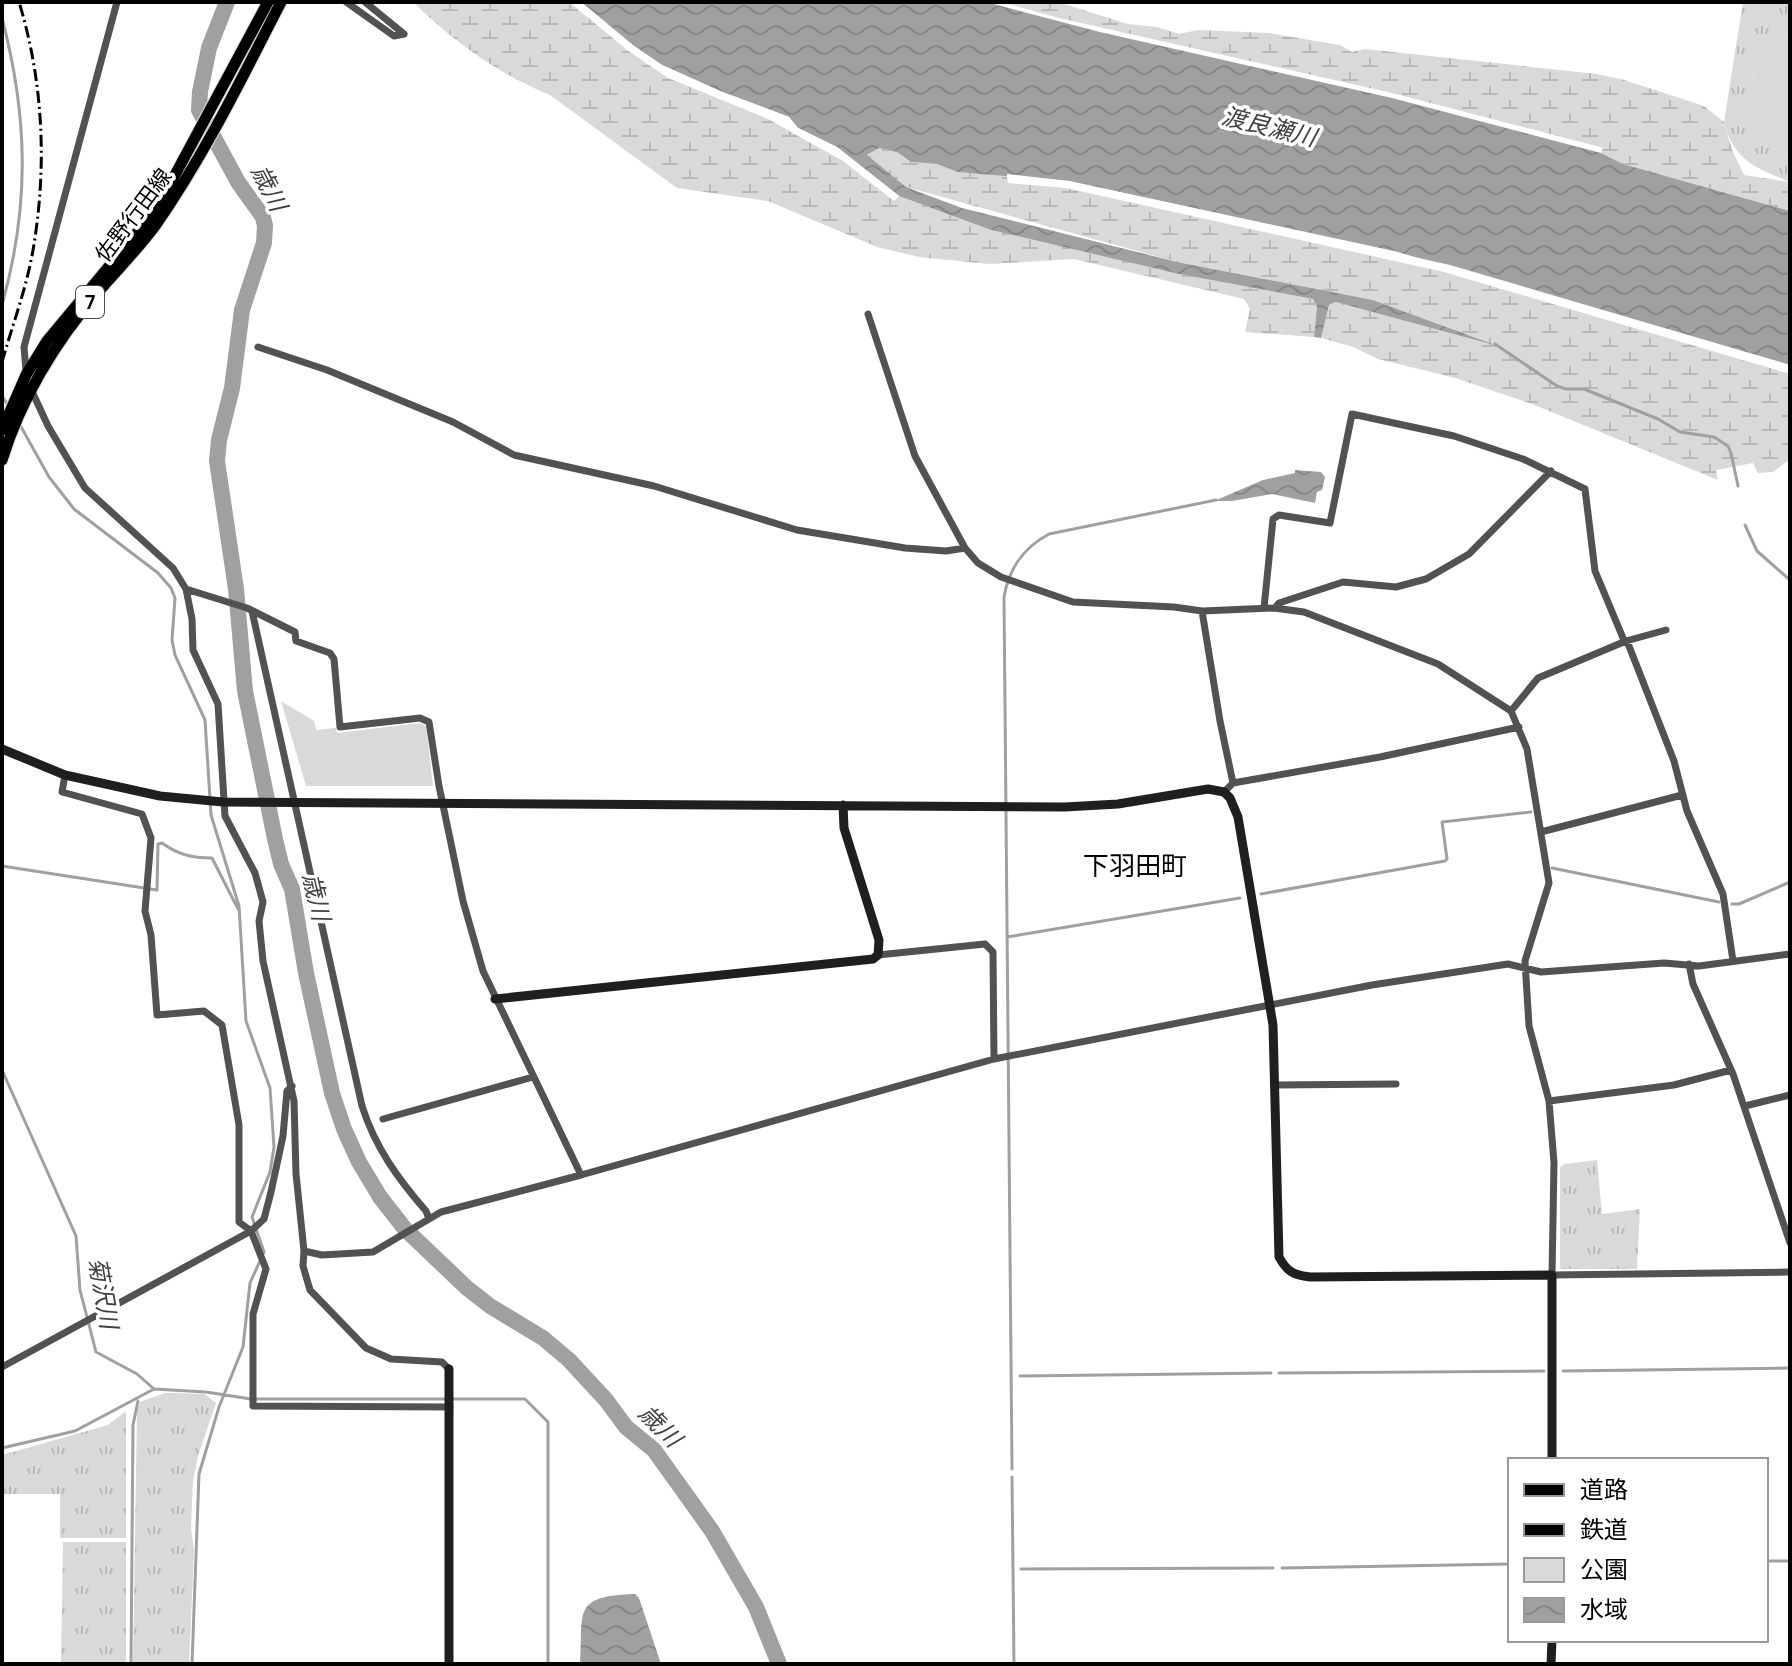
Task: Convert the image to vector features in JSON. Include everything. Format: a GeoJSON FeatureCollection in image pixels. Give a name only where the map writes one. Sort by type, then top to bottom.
{"type":"FeatureCollection","features":[{"type":"Feature","properties":{"kind":"main road","name":"佐野行田線"},"geometry":{"type":"LineString","coordinates":[[2,430],[26,375],[70,311],[141,228],[168,188],[268,2]]}},
{"type":"Feature","properties":{"kind":"main road","name":"佐野行田線"},"geometry":{"type":"LineString","coordinates":[[2,460],[30,388],[45,361],[76,319],[148,235],[199,156],[281,2]]}},
{"type":"Feature","properties":{"kind":"street"},"geometry":{"type":"LineString","coordinates":[[117,2],[24,347],[26,375],[48,426],[85,488],[173,568],[186,589],[192,619],[193,650],[218,704],[225,816],[255,873],[263,902],[259,921],[263,961],[292,1086],[303,1266],[310,1290],[366,1348],[391,1359],[442,1362],[449,1369],[449,1664]]}},
{"type":"Feature","properties":{"kind":"street"},"geometry":{"type":"LineString","coordinates":[[346,2],[394,36],[404,34],[365,2]]}},
{"type":"Feature","properties":{"kind":"street"},"geometry":{"type":"LineString","coordinates":[[868,314],[915,456],[965,548],[978,563],[1013,582],[1073,602],[1202,611],[1275,608],[1304,612],[1431,661],[1511,711],[1527,749],[1549,883],[1526,955],[1525,970],[1529,1026],[1549,1101],[1554,1163],[1552,1458]]}},
{"type":"Feature","properties":{"kind":"street"},"geometry":{"type":"LineString","coordinates":[[258,347],[327,370],[440,417],[514,455],[654,486],[797,530],[905,548],[946,551],[965,548]]}},
{"type":"Feature","properties":{"kind":"street"},"geometry":{"type":"LineString","coordinates":[[1264,608],[1273,519],[1279,515],[1330,523],[1352,414],[1454,436],[1523,459],[1585,489],[1595,571],[1674,761],[1682,795],[1723,894],[1733,961]]}},
{"type":"Feature","properties":{"kind":"street"},"geometry":{"type":"LineString","coordinates":[[1275,608],[1279,603],[1312,590],[1343,582],[1386,587],[1426,579],[1469,554],[1551,471]]}},
{"type":"Feature","properties":{"kind":"street"},"geometry":{"type":"LineString","coordinates":[[186,589],[249,609],[295,632],[296,641],[330,653],[334,659],[340,727],[420,718],[431,725],[463,901],[483,971],[581,1175]]}},
{"type":"Feature","properties":{"kind":"street"},"geometry":{"type":"LineString","coordinates":[[249,609],[367,1123],[386,1162],[426,1211],[429,1219]]}},
{"type":"Feature","properties":{"kind":"street"},"geometry":{"type":"LineString","coordinates":[[1202,611],[1233,783]]}},
{"type":"Feature","properties":{"kind":"street"},"geometry":{"type":"LineString","coordinates":[[1511,711],[1538,678],[1626,641],[1666,630]]}},
{"type":"Feature","properties":{"kind":"street"},"geometry":{"type":"LineString","coordinates":[[1224,792],[1233,783],[1380,757],[1519,727]]}},
{"type":"Feature","properties":{"kind":"street"},"geometry":{"type":"LineString","coordinates":[[2,749],[65,775],[160,796],[225,802],[1011,806],[1118,804],[1198,789],[1224,792],[1238,817],[1271,1005],[1277,1247],[1285,1269],[1310,1277],[1790,1272]]}},
{"type":"Feature","properties":{"kind":"street"},"geometry":{"type":"LineString","coordinates":[[65,775],[62,792],[142,814],[151,838],[145,911],[151,935],[157,1015],[204,1011],[222,1025],[239,1125],[239,1222],[254,1228]]}},
{"type":"Feature","properties":{"kind":"street"},"geometry":{"type":"LineString","coordinates":[[1541,832],[1682,795]]}},
{"type":"Feature","properties":{"kind":"street"},"geometry":{"type":"LineString","coordinates":[[843,805],[844,828],[879,940],[878,955]]}},
{"type":"Feature","properties":{"kind":"street"},"geometry":{"type":"LineString","coordinates":[[495,999],[865,960],[878,955],[985,944],[993,952],[998,1059]]}},
{"type":"Feature","properties":{"kind":"street"},"geometry":{"type":"LineString","coordinates":[[304,1251],[322,1255],[363,1254],[387,1245],[441,1212],[1012,1056],[1439,973],[1508,964],[1541,972],[1654,964],[1699,966],[1790,954]]}},
{"type":"Feature","properties":{"kind":"street"},"geometry":{"type":"LineString","coordinates":[[1689,964],[1693,984],[1745,1106],[1790,1243]]}},
{"type":"Feature","properties":{"kind":"street"},"geometry":{"type":"LineString","coordinates":[[1549,1101],[1674,1085],[1731,1070]]}},
{"type":"Feature","properties":{"kind":"street"},"geometry":{"type":"LineString","coordinates":[[383,1119],[533,1077]]}},
{"type":"Feature","properties":{"kind":"street"},"geometry":{"type":"LineString","coordinates":[[1275,1085],[1396,1084]]}},
{"type":"Feature","properties":{"kind":"street"},"geometry":{"type":"LineString","coordinates":[[2,1367],[254,1228],[264,1219],[283,1136],[287,1091],[292,1086]]}},
{"type":"Feature","properties":{"kind":"street"},"geometry":{"type":"LineString","coordinates":[[1745,1106],[1790,1095]]}},
{"type":"Feature","properties":{"kind":"street"},"geometry":{"type":"LineString","coordinates":[[254,1228],[266,1269],[253,1314],[253,1406],[450,1407]]}},
{"type":"Feature","properties":{"kind":"street"},"geometry":{"type":"LineString","coordinates":[[1551,1664],[1552,1642]]}},
{"type":"Feature","properties":{"kind":"green space"},"geometry":{"type":"Polygon","coordinates":[[[413,2],[569,2],[627,50],[668,78],[768,119],[843,161],[894,201],[899,196],[991,230],[1179,274],[1313,299],[1317,307],[1314,337],[1245,332],[1250,309],[1244,299],[1074,259],[989,264],[919,257],[877,247],[768,201],[677,188],[550,95],[477,55],[413,2]]]}},
{"type":"Feature","properties":{"kind":"green space"},"geometry":{"type":"Polygon","coordinates":[[[1002,2],[1058,2],[1128,24],[1157,27],[1179,34],[1198,30],[1269,33],[1340,45],[1352,52],[1365,49],[1621,79],[1704,106],[1724,122],[1732,150],[1744,175],[1790,182],[1790,211],[1623,164],[1601,153],[1603,148],[1600,147],[1392,93],[1059,18],[1002,2]]]}},
{"type":"Feature","properties":{"kind":"green space"},"geometry":{"type":"Polygon","coordinates":[[[1743,2],[1790,2],[1790,31],[1762,53],[1752,79],[1763,133],[1774,149],[1790,158],[1790,182],[1757,167],[1740,154],[1724,122],[1743,2]]]}},
{"type":"Feature","properties":{"kind":"green space"},"geometry":{"type":"Polygon","coordinates":[[[1790,31],[1790,158],[1774,149],[1755,124],[1749,106],[1752,79],[1762,53],[1790,31]]]}},
{"type":"Feature","properties":{"kind":"green space"},"geometry":{"type":"Polygon","coordinates":[[[879,148],[897,152],[911,162],[937,164],[957,172],[1007,174],[1008,183],[1066,188],[1444,272],[1790,374],[1790,459],[1773,472],[1758,473],[1753,463],[1716,470],[1718,480],[1532,404],[1455,378],[1378,359],[1353,347],[1321,338],[1329,305],[1336,302],[1485,341],[1373,300],[1177,262],[906,187],[866,156],[879,148]]]}},
{"type":"Feature","properties":{"kind":"green space"},"geometry":{"type":"Polygon","coordinates":[[[281,701],[314,721],[316,730],[336,728],[337,733],[420,723],[426,726],[433,786],[306,786],[281,701]]]}},
{"type":"Feature","properties":{"kind":"green space"},"geometry":{"type":"Polygon","coordinates":[[[1597,1160],[1602,1214],[1640,1209],[1637,1269],[1560,1269],[1560,1168],[1564,1164],[1597,1160]]]}},
{"type":"Feature","properties":{"kind":"green space"},"geometry":{"type":"Polygon","coordinates":[[[165,1393],[205,1394],[216,1403],[193,1481],[191,1528],[194,1551],[189,1664],[133,1664],[137,1411],[140,1402],[165,1393]]]}},
{"type":"Feature","properties":{"kind":"green space"},"geometry":{"type":"Polygon","coordinates":[[[126,1411],[126,1538],[60,1538],[60,1494],[2,1494],[2,1455],[108,1425],[126,1411]]]}},
{"type":"Feature","properties":{"kind":"green space"},"geometry":{"type":"Polygon","coordinates":[[[63,1542],[126,1542],[126,1664],[61,1664],[63,1542]]]}},
{"type":"Feature","properties":{"kind":"water","name":"渡良瀬川"},"geometry":{"type":"Polygon","coordinates":[[[581,2],[986,2],[1100,32],[1392,98],[1601,153],[1623,164],[1790,211],[1790,365],[1394,251],[1069,181],[957,172],[937,164],[911,162],[897,152],[879,148],[867,155],[906,187],[962,208],[1177,262],[1373,300],[1498,346],[1336,302],[1329,305],[1321,338],[1314,337],[1317,307],[1313,299],[1179,274],[991,230],[899,196],[837,147],[798,128],[789,117],[662,65],[581,2]]]}},
{"type":"Feature","properties":{"kind":"water"},"geometry":{"type":"Polygon","coordinates":[[[1295,470],[1321,472],[1325,477],[1315,503],[1272,494],[1214,501],[1263,480],[1295,473],[1295,470]]]}},
{"type":"Feature","properties":{"kind":"water"},"geometry":{"type":"Polygon","coordinates":[[[635,1594],[661,1664],[580,1664],[582,1620],[590,1604],[614,1595],[635,1594]]]}},
{"type":"Feature","properties":{"kind":"pier"},"geometry":{"type":"Polygon","coordinates":[[[577,2],[662,65],[789,117],[798,128],[837,147],[899,196],[896,199],[835,151],[796,131],[787,120],[718,95],[660,68],[631,49],[577,2]]]}},
{"type":"Feature","properties":{"kind":"pier"},"geometry":{"type":"Polygon","coordinates":[[[1007,174],[1069,181],[1450,265],[1790,365],[1790,369],[1449,268],[1068,184],[1007,178],[1007,174]]]}},
{"type":"Feature","properties":{"kind":"waterway","name":"歳川"},"geometry":{"type":"LineString","coordinates":[[227,2],[209,48],[199,110],[238,182],[263,217],[265,226],[264,243],[242,310],[232,388],[217,461],[236,589],[245,691],[275,839],[292,889],[306,973],[332,1093],[359,1162],[380,1197],[405,1229],[467,1288],[543,1338],[569,1360],[626,1427],[654,1450],[712,1531],[756,1607],[779,1664]]}},
{"type":"Feature","properties":{"kind":"waterway"},"geometry":{"type":"LineString","coordinates":[[2,18],[17,91],[22,161],[17,232],[2,305]]}},
{"type":"Feature","properties":{"kind":"waterway"},"geometry":{"type":"LineString","coordinates":[[1495,344],[1557,386],[1584,389],[1658,419],[1680,432],[1714,437],[1728,446],[1738,486]]}},
{"type":"Feature","properties":{"kind":"waterway"},"geometry":{"type":"LineString","coordinates":[[2,396],[8,405]]}},
{"type":"Feature","properties":{"kind":"waterway"},"geometry":{"type":"LineString","coordinates":[[20,425],[49,477],[74,509],[158,573],[175,598],[172,640],[175,655],[205,720],[211,815],[239,906],[246,1021],[270,1088],[274,1147],[270,1172],[252,1217],[264,1252],[250,1283],[243,1347],[219,1407],[199,1474],[192,1664]]}},
{"type":"Feature","properties":{"kind":"waterway"},"geometry":{"type":"LineString","coordinates":[[1012,1469],[1004,597],[1009,577],[1019,560],[1049,534],[1216,500]]}},
{"type":"Feature","properties":{"kind":"waterway"},"geometry":{"type":"LineString","coordinates":[[1745,525],[1757,551],[1790,580]]}},
{"type":"Feature","properties":{"kind":"waterway"},"geometry":{"type":"LineString","coordinates":[[1261,894],[1445,861],[1442,822],[1531,812]]}},
{"type":"Feature","properties":{"kind":"waterway"},"geometry":{"type":"LineString","coordinates":[[2,866],[157,890],[158,844],[162,843],[186,855],[212,858],[238,909]]}},
{"type":"Feature","properties":{"kind":"waterway"},"geometry":{"type":"LineString","coordinates":[[1552,868],[1719,902]]}},
{"type":"Feature","properties":{"kind":"waterway"},"geometry":{"type":"LineString","coordinates":[[1732,904],[1739,904],[1790,882]]}},
{"type":"Feature","properties":{"kind":"waterway"},"geometry":{"type":"LineString","coordinates":[[1007,937],[1240,898]]}},
{"type":"Feature","properties":{"kind":"waterway","name":"菊沢川"},"geometry":{"type":"LineString","coordinates":[[2,1070],[76,1236],[80,1290],[96,1352],[137,1374],[154,1389],[75,1431],[2,1448]]}},
{"type":"Feature","properties":{"kind":"waterway"},"geometry":{"type":"LineString","coordinates":[[1563,1371],[1790,1368]]}},
{"type":"Feature","properties":{"kind":"waterway"},"geometry":{"type":"LineString","coordinates":[[1279,1373],[1544,1371]]}},
{"type":"Feature","properties":{"kind":"waterway"},"geometry":{"type":"LineString","coordinates":[[1020,1376],[1271,1373]]}},
{"type":"Feature","properties":{"kind":"waterway"},"geometry":{"type":"LineString","coordinates":[[154,1389],[251,1399],[445,1399]]}},
{"type":"Feature","properties":{"kind":"waterway"},"geometry":{"type":"LineString","coordinates":[[453,1399],[525,1399],[548,1422],[548,1664]]}},
{"type":"Feature","properties":{"kind":"waterway"},"geometry":{"type":"LineString","coordinates":[[131,1664],[133,1425],[138,1401]]}},
{"type":"Feature","properties":{"kind":"waterway"},"geometry":{"type":"LineString","coordinates":[[1012,1477],[1014,1664]]}},
{"type":"Feature","properties":{"kind":"waterway"},"geometry":{"type":"LineString","coordinates":[[1768,1561],[1790,1561]]}},
{"type":"Feature","properties":{"kind":"waterway"},"geometry":{"type":"LineString","coordinates":[[1282,1568],[1508,1564]]}},
{"type":"Feature","properties":{"kind":"waterway"},"geometry":{"type":"LineString","coordinates":[[1021,1569],[1273,1568]]}},
{"type":"Feature","properties":{"kind":"railway"},"geometry":{"type":"LineString","coordinates":[[2,362],[31,259],[41,183],[38,92],[19,2]]}},
{"type":"Feature","properties":{"kind":"district","name":"下羽田町"},"geometry":{"type":"Point","coordinates":[1135,866]}}]}
